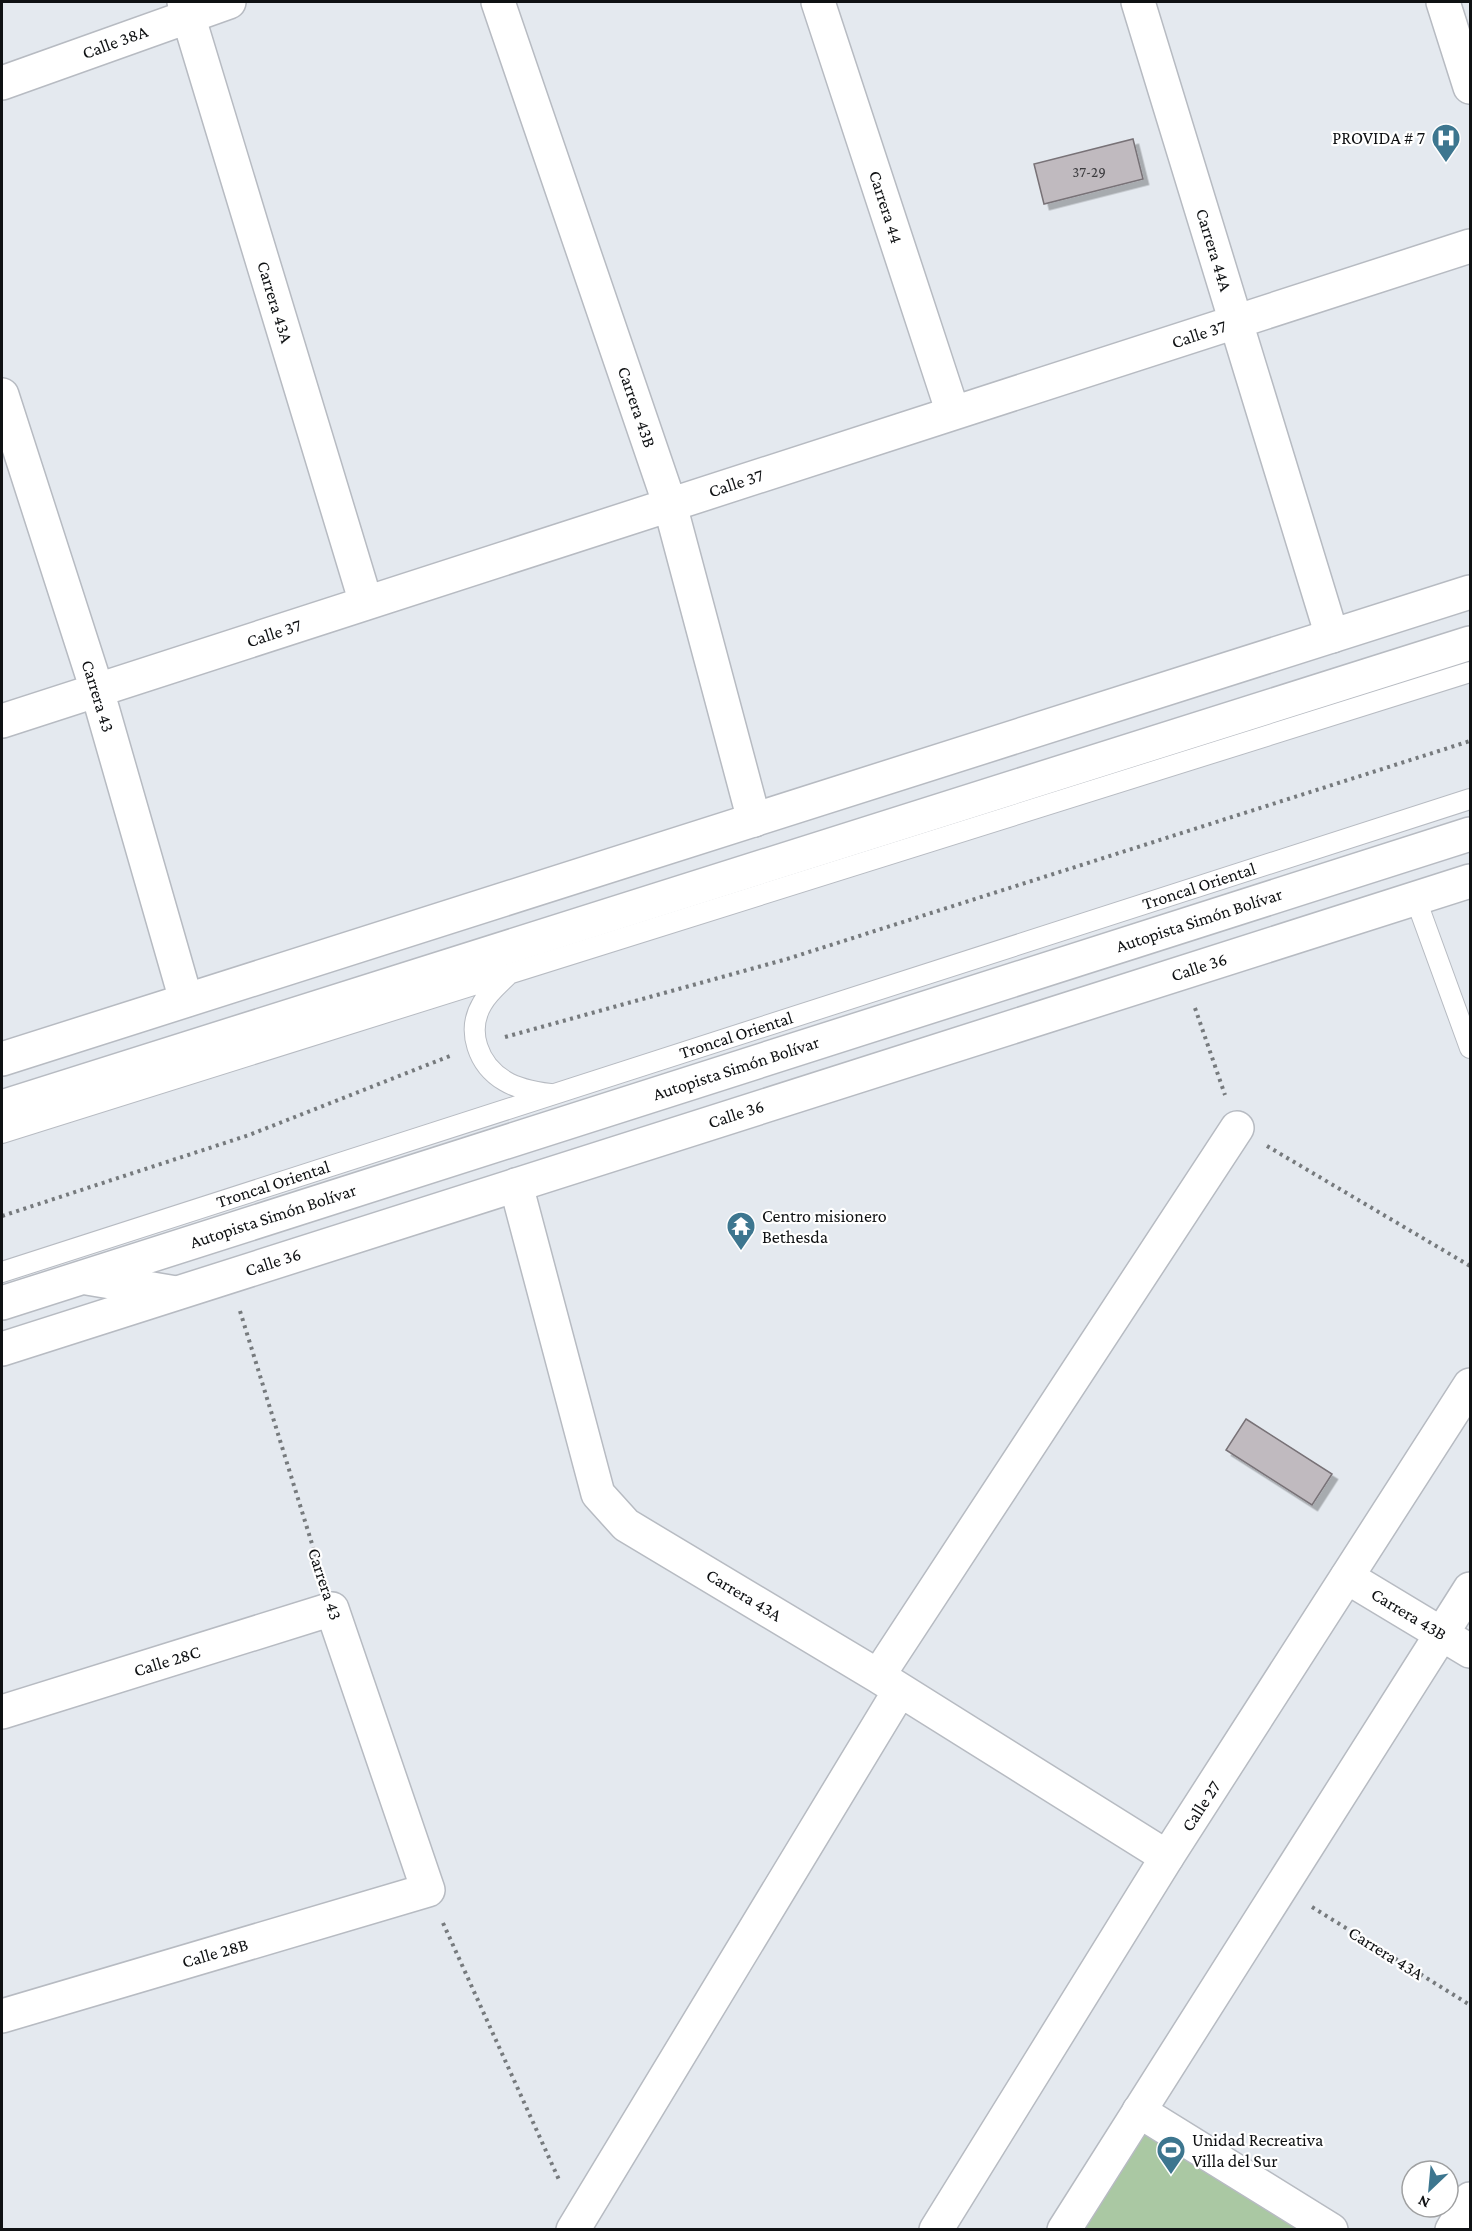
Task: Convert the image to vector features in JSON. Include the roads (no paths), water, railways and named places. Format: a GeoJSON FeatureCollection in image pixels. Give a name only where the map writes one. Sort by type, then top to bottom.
{"type":"FeatureCollection","features":[{"type":"Feature","properties":{"kind":"main road","name":"Calle 38A"},"geometry":{"type":"LineString","coordinates":[[2,82],[186,8],[229,2]]}},
{"type":"Feature","properties":{"kind":"main road","name":"Carrera 43B"},"geometry":{"type":"LineString","coordinates":[[498,2],[670,505],[754,820]]}},
{"type":"Feature","properties":{"kind":"main road","name":"Carrera 44"},"geometry":{"type":"LineString","coordinates":[[818,2],[953,413]]}},
{"type":"Feature","properties":{"kind":"main road","name":"Carrera 44A"},"geometry":{"type":"LineString","coordinates":[[1138,2],[1332,636]]}},
{"type":"Feature","properties":{"kind":"main road"},"geometry":{"type":"LineString","coordinates":[[1443,2],[1470,87]]}},
{"type":"Feature","properties":{"kind":"main road","name":"Carrera 43A"},"geometry":{"type":"LineString","coordinates":[[186,8],[366,603]]}},
{"type":"Feature","properties":{"kind":"main road","name":"Calle 37"},"geometry":{"type":"LineString","coordinates":[[2,721],[1470,246]]}},
{"type":"Feature","properties":{"kind":"main road","name":"Carrera 43"},"geometry":{"type":"LineString","coordinates":[[2,395],[97,690],[186,1000]]}},
{"type":"Feature","properties":{"kind":"main road"},"geometry":{"type":"LineString","coordinates":[[2,1059],[1470,592]]}},
{"type":"Feature","properties":{"kind":"main road"},"geometry":{"type":"LineString","coordinates":[[2,1107],[1470,643]]}},
{"type":"Feature","properties":{"kind":"main road","name":"Autopista Simón Bolívar"},"geometry":{"type":"LineString","coordinates":[[2,1303],[1470,834]]}},
{"type":"Feature","properties":{"kind":"main road","name":"Calle 36"},"geometry":{"type":"LineString","coordinates":[[2,1349],[1470,881]]}},
{"type":"Feature","properties":{"kind":"main road"},"geometry":{"type":"LineString","coordinates":[[575,2225],[889,1683],[1236,1128]]}},
{"type":"Feature","properties":{"kind":"main road","name":"Carrera 43A"},"geometry":{"type":"LineString","coordinates":[[516,1185],[598,1494],[626,1525],[889,1683],[1167,1857]]}},
{"type":"Feature","properties":{"kind":"main road"},"geometry":{"type":"LineString","coordinates":[[82,1277],[176,1293]]}},
{"type":"Feature","properties":{"kind":"main road","name":"Calle 27"},"geometry":{"type":"LineString","coordinates":[[936,2229],[1167,1857],[1470,1385]]}},
{"type":"Feature","properties":{"kind":"main road","name":"Carrera 43B"},"geometry":{"type":"LineString","coordinates":[[1347,1576],[1470,1651]]}},
{"type":"Feature","properties":{"kind":"main road"},"geometry":{"type":"LineString","coordinates":[[1064,2229],[1470,1589]]}},
{"type":"Feature","properties":{"kind":"main road","name":"Carrera 43"},"geometry":{"type":"LineString","coordinates":[[332,1609],[428,1890]]}},
{"type":"Feature","properties":{"kind":"main road","name":"Calle 28C"},"geometry":{"type":"LineString","coordinates":[[2,1712],[332,1609]]}},
{"type":"Feature","properties":{"kind":"main road","name":"Calle 28B"},"geometry":{"type":"LineString","coordinates":[[2,2016],[428,1890]]}},
{"type":"Feature","properties":{"kind":"main road"},"geometry":{"type":"LineString","coordinates":[[1139,2111],[1331,2229]]}},
{"type":"Feature","properties":{"kind":"main road"},"geometry":{"type":"LineString","coordinates":[[1452,2229],[1470,2199]]}},
{"type":"Feature","properties":{"kind":"lane"},"geometry":{"type":"LineString","coordinates":[[2,1133],[1470,672]]}},
{"type":"Feature","properties":{"kind":"lane","name":"Troncal Oriental"},"geometry":{"type":"LineString","coordinates":[[2,1272],[1470,799]]}},
{"type":"Feature","properties":{"kind":"lane"},"geometry":{"type":"LineString","coordinates":[[1415,897],[1470,1048]]}},
{"type":"Feature","properties":{"kind":"lane"},"geometry":{"type":"LineString","coordinates":[[509,974],[482,1003],[475,1025],[476,1045],[487,1065],[504,1081],[552,1095]]}},
{"type":"Feature","properties":{"kind":"place","name":"PROVIDA # 7"},"geometry":{"type":"Point","coordinates":[1446,164]}},
{"type":"Feature","properties":{"kind":"place","name":"Centro misionero Bethesda"},"geometry":{"type":"Point","coordinates":[741,1252]}},
{"type":"Feature","properties":{"kind":"place","name":"Unidad Recreativa Villa del Sur"},"geometry":{"type":"Point","coordinates":[1171,2176]}}]}
